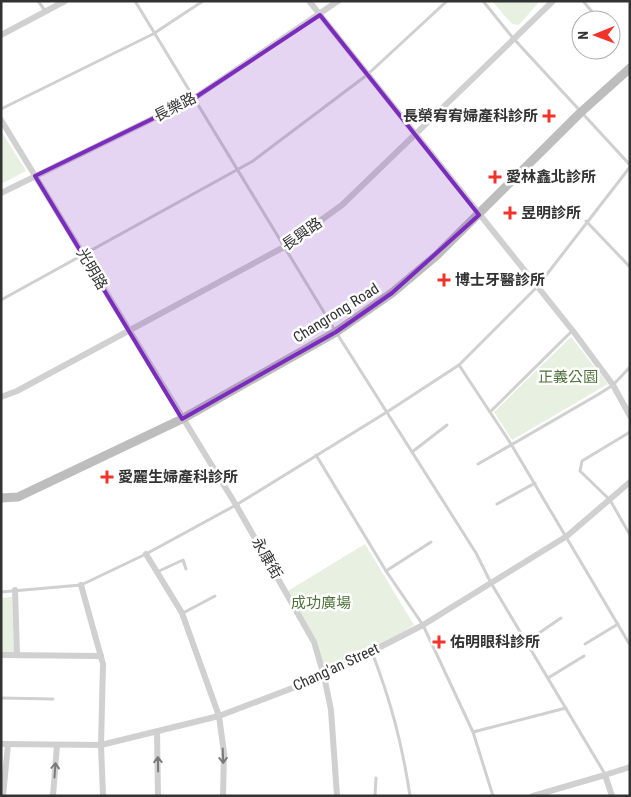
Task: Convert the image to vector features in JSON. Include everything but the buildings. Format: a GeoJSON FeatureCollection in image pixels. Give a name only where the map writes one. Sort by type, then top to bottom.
{"type":"FeatureCollection","features":[{"type":"Feature","properties":{"kind":"street"},"geometry":{"type":"LineString","coordinates":[[1,35],[65,1]]}},
{"type":"Feature","properties":{"kind":"street"},"geometry":{"type":"LineString","coordinates":[[309,1],[573,331],[613,384],[630,416]]}},
{"type":"Feature","properties":{"kind":"street","name":"長樂路"},"geometry":{"type":"LineString","coordinates":[[1,193],[193,99],[320,15],[338,1]]}},
{"type":"Feature","properties":{"kind":"street","name":"長興路"},"geometry":{"type":"LineString","coordinates":[[1,397],[17,391],[284,247],[342,205],[553,1]]}},
{"type":"Feature","properties":{"kind":"street","name":"Changrong Road"},"geometry":{"type":"LineString","coordinates":[[1,498],[18,497],[182,418],[336,332],[392,293],[437,255],[580,113],[630,68]]}},
{"type":"Feature","properties":{"kind":"street","name":"光明路"},"geometry":{"type":"LineString","coordinates":[[1,120],[182,418]]}},
{"type":"Feature","properties":{"kind":"street","name":"永康街"},"geometry":{"type":"LineString","coordinates":[[182,418],[236,505],[295,606],[316,647],[331,710],[337,796]]}},
{"type":"Feature","properties":{"kind":"street","name":"Chang'an Street"},"geometry":{"type":"LineString","coordinates":[[4,744],[101,745],[219,716],[324,676],[423,625],[567,536],[630,482]]}},
{"type":"Feature","properties":{"kind":"street"},"geometry":{"type":"LineString","coordinates":[[146,554],[182,613],[219,716],[224,753],[223,796]]}},
{"type":"Feature","properties":{"kind":"street"},"geometry":{"type":"LineString","coordinates":[[81,585],[101,656],[101,745],[104,796]]}},
{"type":"Feature","properties":{"kind":"street"},"geometry":{"type":"LineString","coordinates":[[15,590],[17,655]]}},
{"type":"Feature","properties":{"kind":"street"},"geometry":{"type":"LineString","coordinates":[[1,656],[101,656]]}},
{"type":"Feature","properties":{"kind":"street"},"geometry":{"type":"LineString","coordinates":[[157,732],[158,796]]}},
{"type":"Feature","properties":{"kind":"street"},"geometry":{"type":"LineString","coordinates":[[2,796],[4,744]]}},
{"type":"Feature","properties":{"kind":"street"},"geometry":{"type":"LineString","coordinates":[[53,796],[57,745]]}},
{"type":"Feature","properties":{"kind":"street"},"geometry":{"type":"LineString","coordinates":[[533,796],[630,768]]}},
{"type":"Feature","properties":{"kind":"street"},"geometry":{"type":"LineString","coordinates":[[605,775],[612,796]]}},
{"type":"Feature","properties":{"kind":"lane"},"geometry":{"type":"LineString","coordinates":[[38,1],[46,12]]}},
{"type":"Feature","properties":{"kind":"lane"},"geometry":{"type":"LineString","coordinates":[[135,1],[153,34],[336,332],[476,553],[491,583],[605,775]]}},
{"type":"Feature","properties":{"kind":"lane"},"geometry":{"type":"LineString","coordinates":[[1,109],[153,34],[203,1]]}},
{"type":"Feature","properties":{"kind":"lane"},"geometry":{"type":"LineString","coordinates":[[1,300],[237,171],[368,75],[447,1]]}},
{"type":"Feature","properties":{"kind":"lane"},"geometry":{"type":"LineString","coordinates":[[1,592],[81,585],[146,554],[236,505],[387,412],[459,365],[537,287],[630,166],[513,38],[483,1]]}},
{"type":"Feature","properties":{"kind":"lane"},"geometry":{"type":"LineString","coordinates":[[586,221],[630,267]]}},
{"type":"Feature","properties":{"kind":"lane"},"geometry":{"type":"LineString","coordinates":[[490,412],[573,331]]}},
{"type":"Feature","properties":{"kind":"lane"},"geometry":{"type":"LineString","coordinates":[[459,365],[535,483],[630,644]]}},
{"type":"Feature","properties":{"kind":"lane"},"geometry":{"type":"LineString","coordinates":[[478,464],[613,384],[630,367]]}},
{"type":"Feature","properties":{"kind":"lane"},"geometry":{"type":"LineString","coordinates":[[412,452],[446,425]]}},
{"type":"Feature","properties":{"kind":"lane"},"geometry":{"type":"LineString","coordinates":[[630,432],[582,461],[580,470],[610,500],[630,535]]}},
{"type":"Feature","properties":{"kind":"lane"},"geometry":{"type":"LineString","coordinates":[[316,456],[386,571],[423,625],[474,732],[493,796]]}},
{"type":"Feature","properties":{"kind":"lane"},"geometry":{"type":"LineString","coordinates":[[497,504],[535,483]]}},
{"type":"Feature","properties":{"kind":"lane"},"geometry":{"type":"LineString","coordinates":[[386,571],[431,542]]}},
{"type":"Feature","properties":{"kind":"lane"},"geometry":{"type":"LineString","coordinates":[[157,572],[183,560],[186,569]]}},
{"type":"Feature","properties":{"kind":"lane"},"geometry":{"type":"LineString","coordinates":[[182,613],[216,596]]}},
{"type":"Feature","properties":{"kind":"lane"},"geometry":{"type":"LineString","coordinates":[[526,642],[561,618]]}},
{"type":"Feature","properties":{"kind":"lane"},"geometry":{"type":"LineString","coordinates":[[585,644],[618,624]]}},
{"type":"Feature","properties":{"kind":"lane"},"geometry":{"type":"LineString","coordinates":[[372,651],[391,703],[403,747],[410,796]]}},
{"type":"Feature","properties":{"kind":"lane"},"geometry":{"type":"LineString","coordinates":[[548,678],[584,656]]}},
{"type":"Feature","properties":{"kind":"lane"},"geometry":{"type":"LineString","coordinates":[[1,698],[53,699]]}},
{"type":"Feature","properties":{"kind":"lane"},"geometry":{"type":"LineString","coordinates":[[474,732],[566,708]]}},
{"type":"Feature","properties":{"kind":"lane"},"geometry":{"type":"LineString","coordinates":[[376,778],[376,796]]}},
{"type":"Feature","properties":{"kind":"highlighted area"},"geometry":{"type":"Polygon","coordinates":[[[320,15],[479,215],[392,293],[336,332],[182,419],[35,176],[193,99],[320,15]]]}},
{"type":"Feature","properties":{"kind":"green space"},"geometry":{"type":"Polygon","coordinates":[[[492,1],[540,1],[519,25],[512,24],[492,1]]]}},
{"type":"Feature","properties":{"kind":"green space"},"geometry":{"type":"Polygon","coordinates":[[[1,131],[26,171],[1,184],[1,131]]]}},
{"type":"Feature","properties":{"kind":"green space","name":"正義公園"},"geometry":{"type":"Polygon","coordinates":[[[571,337],[608,384],[512,440],[494,412],[571,337]]]}},
{"type":"Feature","properties":{"kind":"green space","name":"成功廣場"},"geometry":{"type":"Polygon","coordinates":[[[365,544],[414,625],[372,651],[324,676],[314,642],[286,592],[365,544]]]}},
{"type":"Feature","properties":{"kind":"green space"},"geometry":{"type":"Polygon","coordinates":[[[12,597],[14,653],[1,652],[1,598],[12,597]]]}},
{"type":"Feature","properties":{"kind":"place","name":"長榮宥宥婦產科診所"},"geometry":{"type":"Point","coordinates":[549,116]}},
{"type":"Feature","properties":{"kind":"place","name":"愛林鑫北診所"},"geometry":{"type":"Point","coordinates":[495,177]}},
{"type":"Feature","properties":{"kind":"place","name":"昱明診所"},"geometry":{"type":"Point","coordinates":[510,213]}},
{"type":"Feature","properties":{"kind":"place","name":"博士牙醫診所"},"geometry":{"type":"Point","coordinates":[444,280]}},
{"type":"Feature","properties":{"kind":"place","name":"愛麗生婦產科診所"},"geometry":{"type":"Point","coordinates":[107,477]}},
{"type":"Feature","properties":{"kind":"place","name":"佑明眼科診所"},"geometry":{"type":"Point","coordinates":[439,642]}}]}
